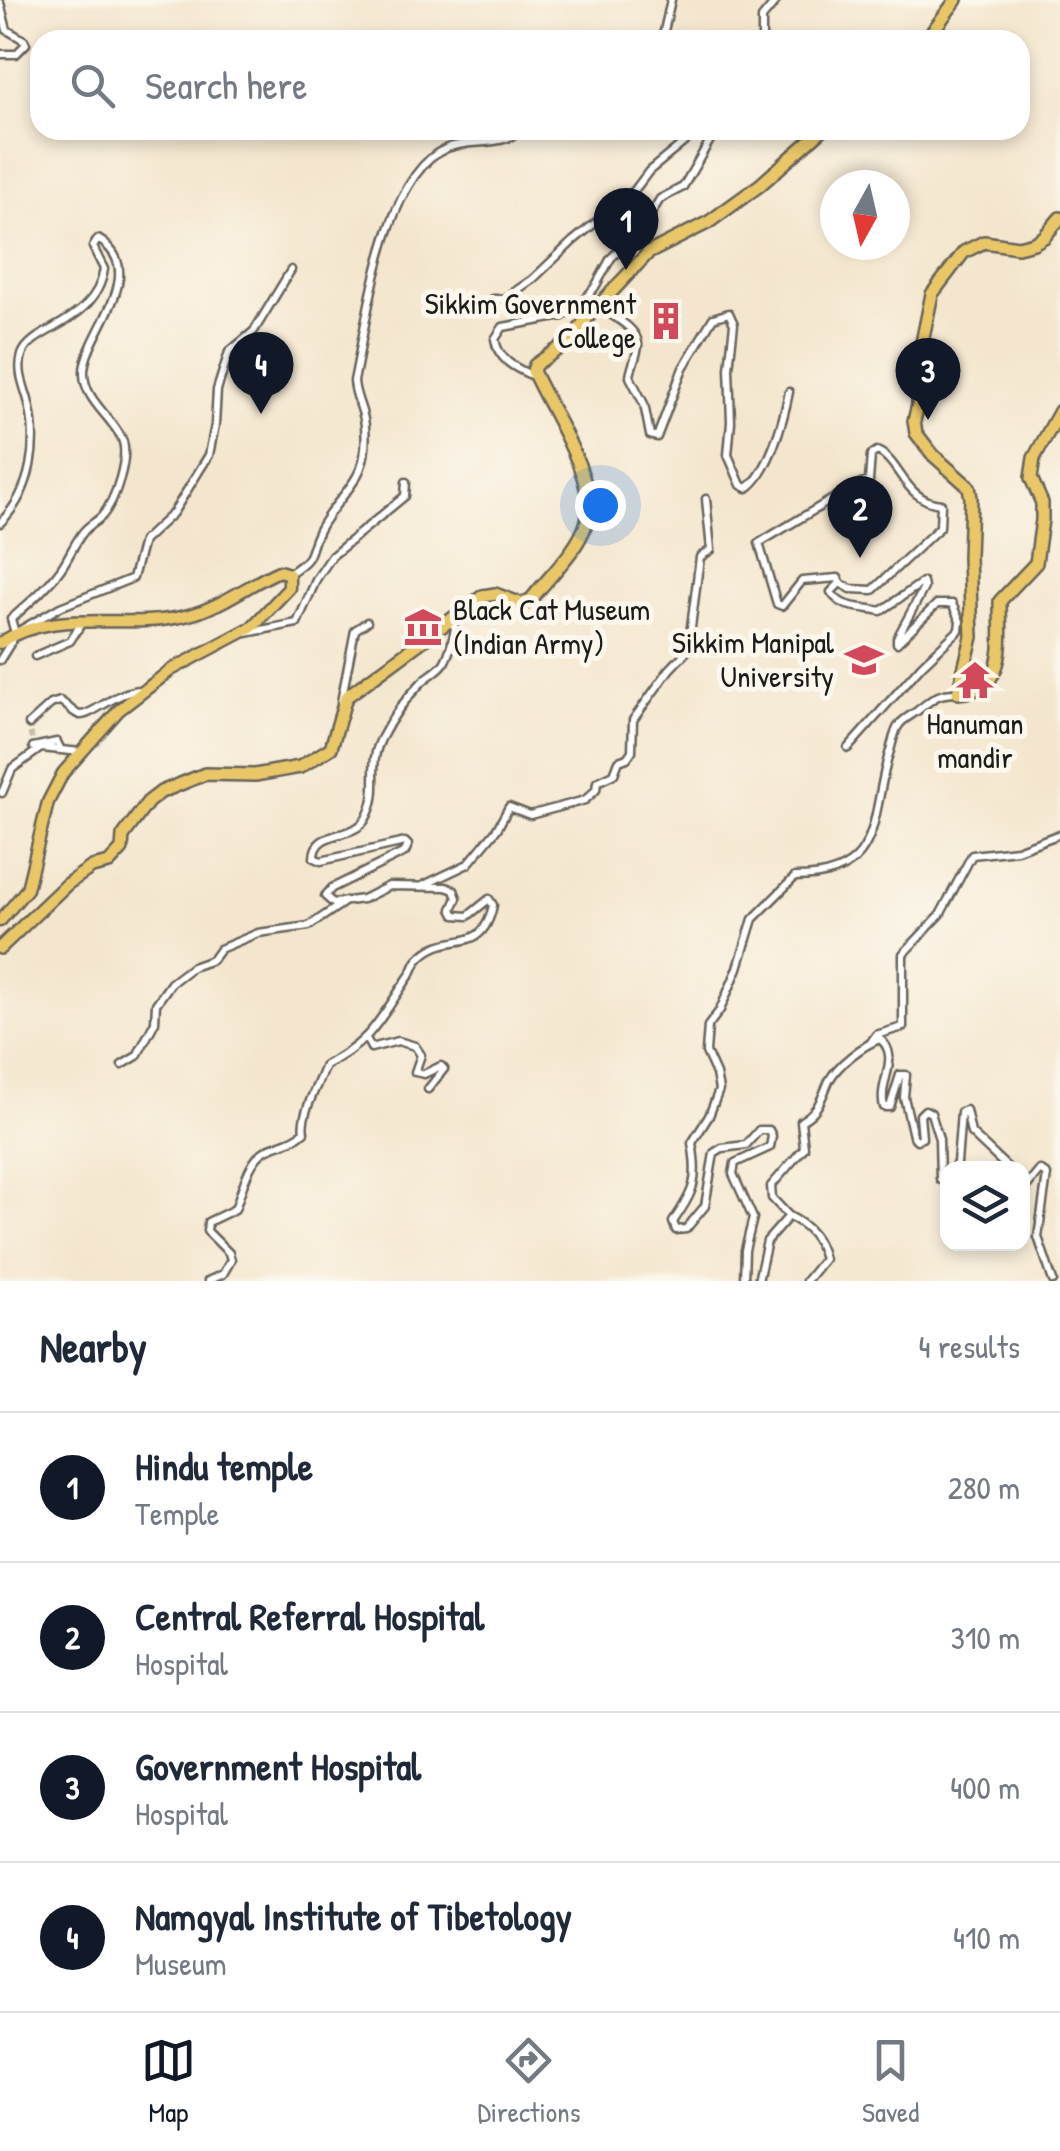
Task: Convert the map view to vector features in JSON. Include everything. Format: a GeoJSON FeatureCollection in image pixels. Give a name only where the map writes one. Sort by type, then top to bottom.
{"type":"FeatureCollection","features":[{"type":"Feature","properties":{"kind":"highway"},"geometry":{"type":"LineString","coordinates":[[934,30],[956,0]]}},
{"type":"Feature","properties":{"kind":"highway"},"geometry":{"type":"LineString","coordinates":[[0,948],[67,884],[92,866],[109,864],[122,849],[123,836],[148,802],[161,792],[205,774],[255,775],[300,768],[331,748],[346,697],[362,682],[483,596],[494,594],[522,604],[530,600],[586,525],[590,498],[556,414],[536,378],[535,365],[564,348],[648,254],[709,222],[772,176],[811,140]]}},
{"type":"Feature","properties":{"kind":"highway"},"geometry":{"type":"LineString","coordinates":[[1060,218],[1034,243],[1018,247],[984,242],[964,252],[932,294],[919,357],[914,421],[916,433],[933,455],[969,487],[972,636],[958,694],[976,692],[996,672],[1000,602],[1036,563],[1042,503],[1032,478],[1034,458],[1060,411]]}},
{"type":"Feature","properties":{"kind":"main road"},"geometry":{"type":"LineString","coordinates":[[0,643],[15,633],[84,620],[189,615],[279,571],[289,574],[289,588],[252,628],[170,670],[119,710],[63,774],[48,802],[27,889],[0,920]]}},
{"type":"Feature","properties":{"kind":"street"},"geometry":{"type":"LineString","coordinates":[[664,30],[672,0]]}},
{"type":"Feature","properties":{"kind":"street"},"geometry":{"type":"LineString","coordinates":[[762,30],[762,18],[777,0]]}},
{"type":"Feature","properties":{"kind":"street"},"geometry":{"type":"LineString","coordinates":[[0,3],[8,30],[26,44],[16,54],[0,54]]}},
{"type":"Feature","properties":{"kind":"street"},"geometry":{"type":"LineString","coordinates":[[289,574],[309,560],[320,530],[356,483],[364,461],[365,423],[354,381],[382,252],[404,190],[429,161],[448,148],[500,140]]}},
{"type":"Feature","properties":{"kind":"street"},"geometry":{"type":"LineString","coordinates":[[492,299],[504,300],[533,279],[687,140]]}},
{"type":"Feature","properties":{"kind":"street"},"geometry":{"type":"LineString","coordinates":[[536,378],[507,362],[497,350],[495,339],[503,327],[563,316],[580,305],[596,287],[611,258],[642,229],[660,199],[683,187],[710,140]]}},
{"type":"Feature","properties":{"kind":"street"},"geometry":{"type":"LineString","coordinates":[[0,522],[34,460],[28,399],[22,387],[22,357],[26,347],[77,314],[95,296],[104,269],[93,247],[98,239],[102,240],[117,265],[118,282],[84,374],[97,407],[125,448],[112,500],[103,515],[86,528],[47,587],[12,620],[15,633]]}},
{"type":"Feature","properties":{"kind":"street"},"geometry":{"type":"LineString","coordinates":[[0,660],[15,633],[60,607],[134,578],[143,541],[173,513],[209,455],[216,424],[217,390],[229,352],[254,331],[291,270]]}},
{"type":"Feature","properties":{"kind":"street"},"geometry":{"type":"LineString","coordinates":[[599,307],[638,338],[630,377],[644,404],[650,435],[657,437],[683,368],[713,318],[729,313],[734,324],[728,455],[742,486],[747,488],[762,476],[784,418],[789,392]]}},
{"type":"Feature","properties":{"kind":"street"},"geometry":{"type":"LineString","coordinates":[[884,453],[909,488],[932,503],[941,504],[940,526],[873,590],[851,589],[840,583],[838,578],[802,581],[782,606],[778,604],[759,543],[851,488],[869,482],[871,454],[884,453]]}},
{"type":"Feature","properties":{"kind":"street"},"geometry":{"type":"LineString","coordinates":[[235,635],[297,623],[316,578],[332,556],[405,496],[406,482]]}},
{"type":"Feature","properties":{"kind":"street"},"geometry":{"type":"LineString","coordinates":[[418,887],[468,864],[498,829],[509,806],[530,816],[586,800],[596,790],[597,782],[614,774],[620,761],[628,758],[632,751],[633,720],[688,650],[700,558],[711,550],[706,499]]}},
{"type":"Feature","properties":{"kind":"street"},"geometry":{"type":"LineString","coordinates":[[840,583],[831,592],[836,601],[880,611],[923,582],[924,588],[897,643],[936,604],[952,604],[970,593]]}},
{"type":"Feature","properties":{"kind":"street"},"geometry":{"type":"LineString","coordinates":[[848,748],[959,630],[960,621],[952,604]]}},
{"type":"Feature","properties":{"kind":"street"},"geometry":{"type":"LineString","coordinates":[[35,656],[70,641],[84,620]]}},
{"type":"Feature","properties":{"kind":"street"},"geometry":{"type":"LineString","coordinates":[[341,708],[355,630],[367,622]]}},
{"type":"Feature","properties":{"kind":"street"},"geometry":{"type":"LineString","coordinates":[[344,903],[333,903],[325,896],[332,888],[404,852],[408,845],[393,844],[321,862],[314,858],[313,851],[318,843],[357,828],[364,821],[377,786],[373,765],[380,741],[411,694],[443,665],[456,627],[450,622]]}},
{"type":"Feature","properties":{"kind":"street"},"geometry":{"type":"LineString","coordinates":[[29,724],[60,701],[83,715],[108,699],[145,690]]}},
{"type":"Feature","properties":{"kind":"street"},"geometry":{"type":"LineString","coordinates":[[744,1281],[754,1218],[734,1174],[735,1163],[770,1147],[769,1130],[759,1130],[746,1145],[714,1153],[705,1206],[686,1230],[676,1230],[673,1222],[696,1181],[692,1143],[710,1116],[719,1090],[706,1052],[708,1026],[732,982],[753,919],[795,877],[822,877],[840,869],[872,840],[883,774],[898,725],[936,693],[958,694]]}},
{"type":"Feature","properties":{"kind":"street"},"geometry":{"type":"LineString","coordinates":[[33,747],[57,742],[60,748]]}},
{"type":"Feature","properties":{"kind":"street"},"geometry":{"type":"LineString","coordinates":[[2,793],[12,769],[41,748],[82,752]]}},
{"type":"Feature","properties":{"kind":"street"},"geometry":{"type":"LineString","coordinates":[[806,1281],[824,1260],[820,1244],[812,1231],[789,1216],[772,1198],[771,1186],[804,1148],[801,1121],[814,1114],[835,1072],[876,1035],[903,1027],[904,954],[940,915],[972,855],[1017,850],[1060,834]]}},
{"type":"Feature","properties":{"kind":"street"},"geometry":{"type":"LineString","coordinates":[[122,1065],[138,1056],[155,1022],[156,1004],[171,984],[192,967],[212,960],[220,950],[258,934],[309,926],[344,903],[389,886],[454,890],[455,916],[468,916],[489,899],[492,904],[486,928],[475,939],[438,945],[415,963],[413,972],[367,1039],[325,1065],[302,1121],[304,1132],[258,1157],[235,1209],[208,1222],[207,1231],[230,1254],[231,1260],[223,1274],[208,1281]]}},
{"type":"Feature","properties":{"kind":"street"},"geometry":{"type":"LineString","coordinates":[[367,1039],[371,1048],[398,1041],[415,1046],[421,1055],[415,1068],[418,1075],[441,1066],[442,1074],[428,1089]]}},
{"type":"Feature","properties":{"kind":"street"},"geometry":{"type":"LineString","coordinates":[[870,1043],[880,1040],[888,1045],[891,1058],[882,1086],[884,1106],[890,1107],[896,1082],[900,1075],[906,1075],[904,1097],[917,1140],[922,1138],[920,1115],[924,1110],[931,1113],[939,1139],[940,1179]]}},
{"type":"Feature","properties":{"kind":"street"},"geometry":{"type":"LineString","coordinates":[[958,1161],[961,1112],[966,1110],[971,1133],[1001,1161]]}},
{"type":"Feature","properties":{"kind":"street"},"geometry":{"type":"LineString","coordinates":[[1030,1182],[1040,1170],[1047,1175],[1038,1237],[1053,1281]]}},
{"type":"Feature","properties":{"kind":"street"},"geometry":{"type":"LineString","coordinates":[[758,1281],[767,1241],[789,1216]]}},
{"type":"Feature","properties":{"kind":"tunnel"},"geometry":{"type":"LineString","coordinates":[[29,724],[33,747]]}},
{"type":"Feature","properties":{"kind":"place","name":"Hindu temple"},"geometry":{"type":"Point","coordinates":[626,270]}},
{"type":"Feature","properties":{"kind":"place","name":"Sikkim Government College"},"geometry":{"type":"Point","coordinates":[666,321]}},
{"type":"Feature","properties":{"kind":"place","name":"Namgyal Institute of Tibetology"},"geometry":{"type":"Point","coordinates":[261,414]}},
{"type":"Feature","properties":{"kind":"place","name":"Government Hospital"},"geometry":{"type":"Point","coordinates":[928,420]}},
{"type":"Feature","properties":{"kind":"place","name":"Central Referral Hospital"},"geometry":{"type":"Point","coordinates":[860,558]}},
{"type":"Feature","properties":{"kind":"place","name":"Black Cat Museum (Indian Army)"},"geometry":{"type":"Point","coordinates":[423,627]}},
{"type":"Feature","properties":{"kind":"place","name":"Sikkim Manipal University"},"geometry":{"type":"Point","coordinates":[864,660]}},
{"type":"Feature","properties":{"kind":"place","name":"Hanuman mandir"},"geometry":{"type":"Point","coordinates":[975,680]}}]}
